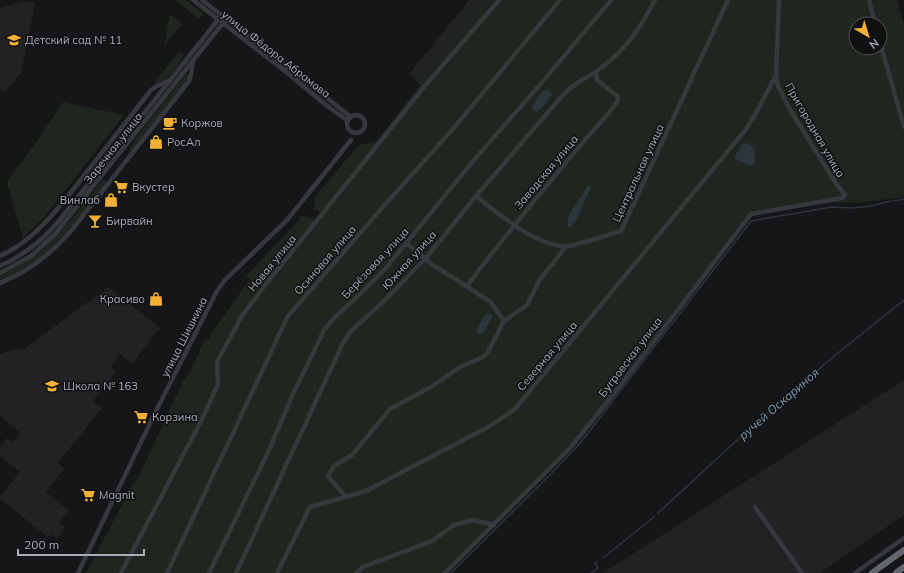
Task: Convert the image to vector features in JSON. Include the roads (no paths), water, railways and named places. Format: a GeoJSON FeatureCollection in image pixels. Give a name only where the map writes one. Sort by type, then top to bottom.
{"type":"FeatureCollection","features":[{"type":"Feature","properties":{"kind":"highway"},"geometry":{"type":"LineString","coordinates":[[872,573],[904,550]]}},
{"type":"Feature","properties":{"kind":"highway"},"geometry":{"type":"LineString","coordinates":[[896,573],[904,567]]}},
{"type":"Feature","properties":{"kind":"street","name":"улица Фёдора Абрамова"},"geometry":{"type":"LineString","coordinates":[[193,0],[220,18],[351,117]]}},
{"type":"Feature","properties":{"kind":"street","name":"улица Фёдора Абрамова"},"geometry":{"type":"LineString","coordinates":[[202,0],[220,18]]}},
{"type":"Feature","properties":{"kind":"street","name":"Новая улица"},"geometry":{"type":"LineString","coordinates":[[121,573],[203,418],[218,385],[217,362],[242,316],[424,87],[499,0]]}},
{"type":"Feature","properties":{"kind":"street","name":"Осиновая улица"},"geometry":{"type":"LineString","coordinates":[[167,573],[288,316],[452,130],[560,0]]}},
{"type":"Feature","properties":{"kind":"street","name":"Берёзовая улица"},"geometry":{"type":"LineString","coordinates":[[209,573],[265,459],[293,394],[324,330],[333,319],[385,269],[474,160],[611,0]]}},
{"type":"Feature","properties":{"kind":"street","name":"Южная улица"},"geometry":{"type":"LineString","coordinates":[[236,573],[343,343],[350,332],[385,300],[426,258],[476,196],[562,96],[575,84],[596,72],[628,44],[646,17],[655,0]]}},
{"type":"Feature","properties":{"kind":"street","name":"Центральная улица"},"geometry":{"type":"LineString","coordinates":[[565,247],[621,230],[705,53],[728,0]]}},
{"type":"Feature","properties":{"kind":"street","name":"Пригородная улица"},"geometry":{"type":"LineString","coordinates":[[779,0],[776,75],[778,86],[789,108],[837,185],[845,195]]}},
{"type":"Feature","properties":{"kind":"street"},"geometry":{"type":"LineString","coordinates":[[869,0],[873,16]]}},
{"type":"Feature","properties":{"kind":"street","name":"Заречная улица"},"geometry":{"type":"LineString","coordinates":[[0,266],[27,251],[51,231],[220,18]]}},
{"type":"Feature","properties":{"kind":"street","name":"улица Фёдора Абрамова"},"geometry":{"type":"LineString","coordinates":[[224,21],[326,105],[348,121]]}},
{"type":"Feature","properties":{"kind":"street","name":"Заречная улица"},"geometry":{"type":"LineString","coordinates":[[0,273],[31,256],[55,234],[224,21]]}},
{"type":"Feature","properties":{"kind":"street"},"geometry":{"type":"LineString","coordinates":[[884,56],[904,127]]}},
{"type":"Feature","properties":{"kind":"street"},"geometry":{"type":"LineString","coordinates":[[0,283],[42,260],[71,231],[189,81],[193,60]]}},
{"type":"Feature","properties":{"kind":"street","name":"Заводская улица"},"geometry":{"type":"LineString","coordinates":[[467,286],[514,225],[617,102],[617,96],[597,80],[596,72]]}},
{"type":"Feature","properties":{"kind":"street","name":"Северная улица"},"geometry":{"type":"LineString","coordinates":[[277,573],[310,507],[366,490],[390,479],[490,426],[516,409],[746,129],[776,75]]}},
{"type":"Feature","properties":{"kind":"street"},"geometry":{"type":"LineString","coordinates":[[0,256],[12,250],[37,231],[60,206],[151,90],[170,81]]}},
{"type":"Feature","properties":{"kind":"street"},"geometry":{"type":"LineString","coordinates":[[357,115],[362,118],[365,124],[363,130],[358,133],[352,132],[348,127],[348,121],[351,117],[357,115]]}},
{"type":"Feature","properties":{"kind":"street","name":"улица Шишкина"},"geometry":{"type":"LineString","coordinates":[[78,573],[158,408],[218,291],[225,280],[287,220],[351,140]]}},
{"type":"Feature","properties":{"kind":"street","name":"Бугровская улица"},"geometry":{"type":"LineString","coordinates":[[445,573],[571,447],[616,392],[751,214],[842,198],[845,195]]}},
{"type":"Feature","properties":{"kind":"street"},"geometry":{"type":"LineString","coordinates":[[345,496],[328,476],[334,466],[352,455],[390,409],[431,387],[460,367],[479,360],[487,354],[504,321],[527,305],[540,279],[565,247],[538,239],[514,225],[476,196]]}},
{"type":"Feature","properties":{"kind":"street"},"geometry":{"type":"LineString","coordinates":[[406,243],[443,272],[491,302],[504,321]]}},
{"type":"Feature","properties":{"kind":"street"},"geometry":{"type":"LineString","coordinates":[[755,507],[802,573]]}},
{"type":"Feature","properties":{"kind":"street"},"geometry":{"type":"LineString","coordinates":[[356,573],[363,567],[432,541],[454,525],[473,520],[494,525]]}},
{"type":"Feature","properties":{"kind":"street"},"geometry":{"type":"LineString","coordinates":[[855,573],[904,538]]}},
{"type":"Feature","properties":{"kind":"waterway"},"geometry":{"type":"LineString","coordinates":[[894,201],[904,199]]}},
{"type":"Feature","properties":{"kind":"waterway"},"geometry":{"type":"LineString","coordinates":[[451,573],[550,475],[581,442],[751,221],[832,207],[853,208],[871,206],[891,201]]}},
{"type":"Feature","properties":{"kind":"waterway","name":"ручей Оскариноя"},"geometry":{"type":"LineString","coordinates":[[658,513],[747,431],[833,357],[904,300]]}},
{"type":"Feature","properties":{"kind":"waterway","name":"ручей Оскариноя"},"geometry":{"type":"LineString","coordinates":[[603,558],[654,517]]}},
{"type":"Feature","properties":{"kind":"waterway","name":"ручей Оскариноя"},"geometry":{"type":"LineString","coordinates":[[591,573],[598,568],[595,563],[597,562]]}},
{"type":"Feature","properties":{"kind":"place","name":"Детский сад № 11"},"geometry":{"type":"Point","coordinates":[14,40]}},
{"type":"Feature","properties":{"kind":"place","name":"Коржов"},"geometry":{"type":"Point","coordinates":[170,123]}},
{"type":"Feature","properties":{"kind":"place","name":"РосАл"},"geometry":{"type":"Point","coordinates":[156,142]}},
{"type":"Feature","properties":{"kind":"place","name":"Вкустер"},"geometry":{"type":"Point","coordinates":[121,187]}},
{"type":"Feature","properties":{"kind":"place","name":"Винлаб"},"geometry":{"type":"Point","coordinates":[111,200]}},
{"type":"Feature","properties":{"kind":"place","name":"Бирвайн"},"geometry":{"type":"Point","coordinates":[95,221]}},
{"type":"Feature","properties":{"kind":"place","name":"Красиво"},"geometry":{"type":"Point","coordinates":[156,299]}},
{"type":"Feature","properties":{"kind":"place","name":"Школа № 163"},"geometry":{"type":"Point","coordinates":[52,386]}},
{"type":"Feature","properties":{"kind":"place","name":"Корзина"},"geometry":{"type":"Point","coordinates":[141,417]}},
{"type":"Feature","properties":{"kind":"place","name":"Magnit"},"geometry":{"type":"Point","coordinates":[88,495]}}]}
